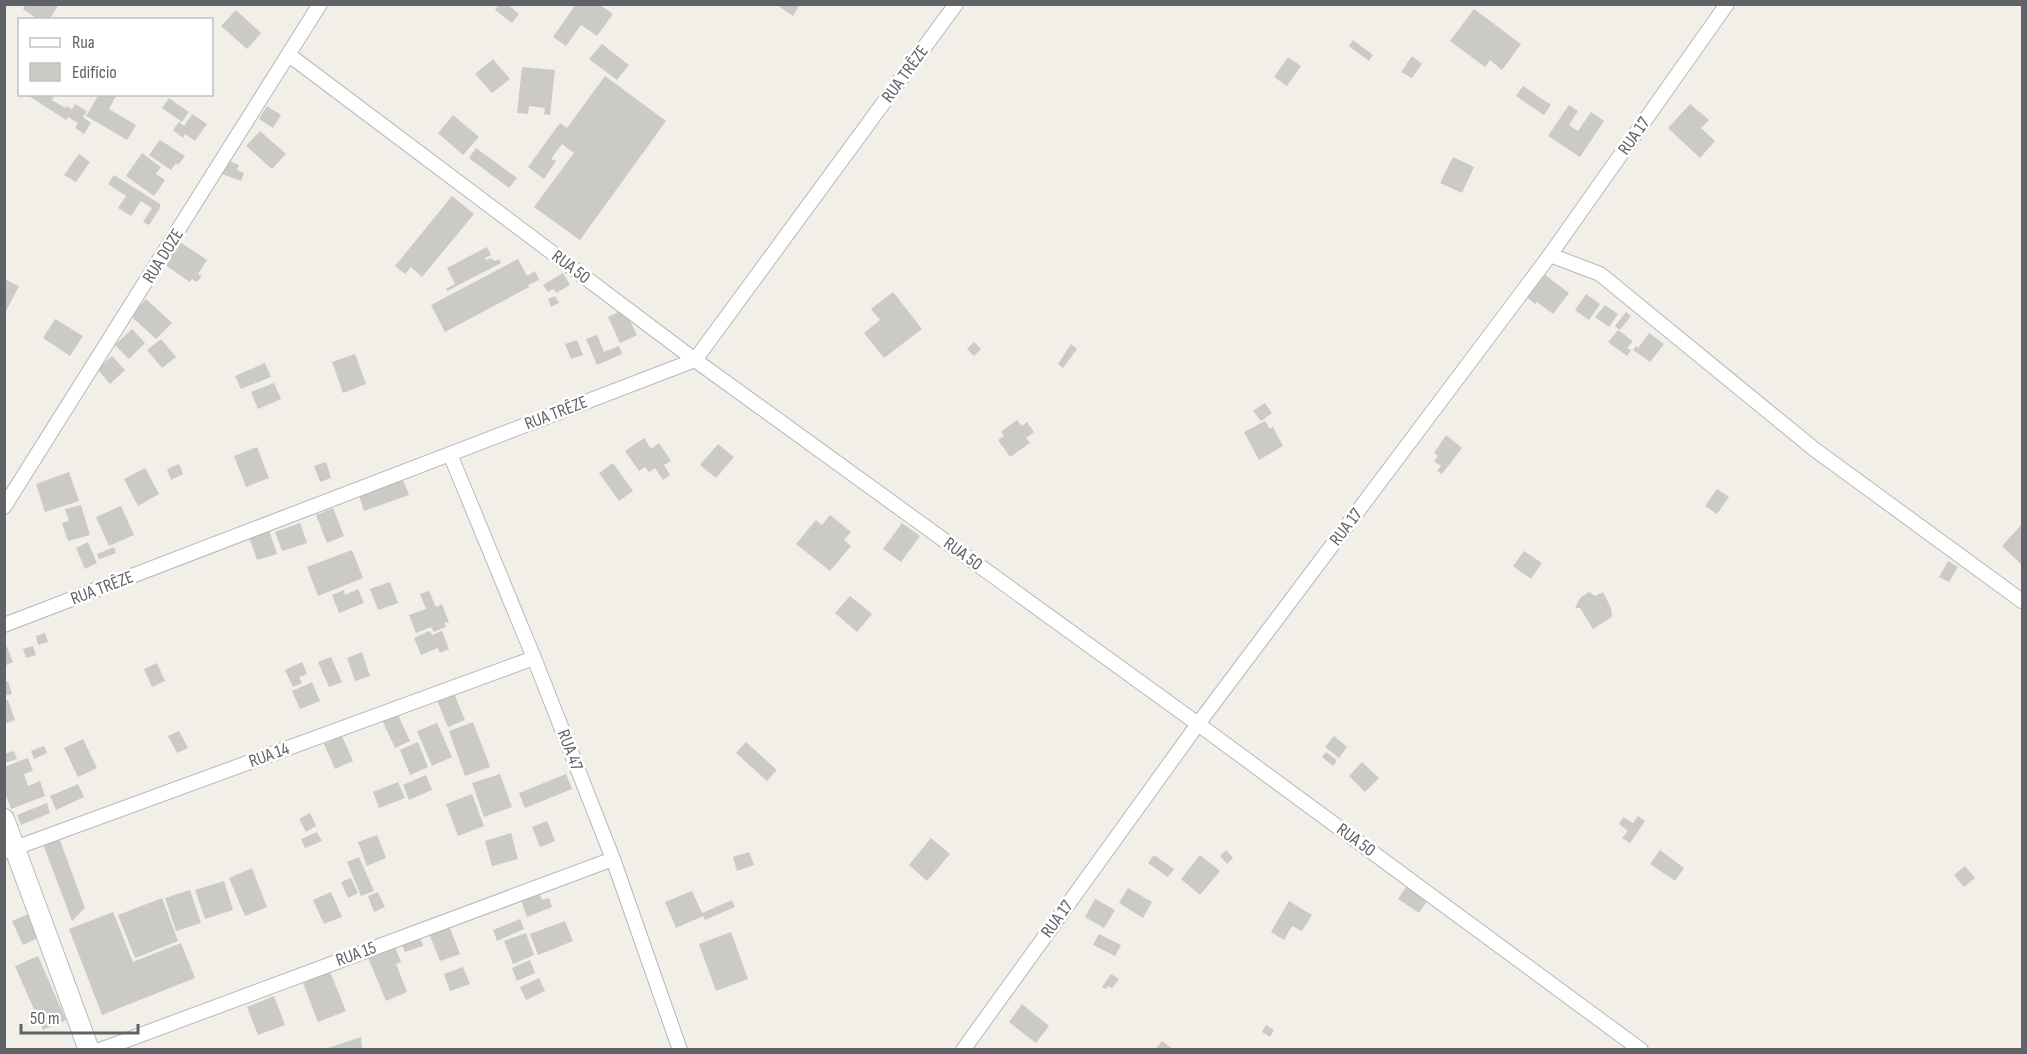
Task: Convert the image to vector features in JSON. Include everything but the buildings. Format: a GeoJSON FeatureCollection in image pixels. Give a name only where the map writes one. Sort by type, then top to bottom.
{"type":"FeatureCollection","features":[{"type":"Feature","properties":{"kind":"main road"},"geometry":{"type":"LineString","coordinates":[[4,819],[10,850],[89,1050]]}},
{"type":"Feature","properties":{"kind":"street","name":"RUA DOZE"},"geometry":{"type":"LineString","coordinates":[[4,507],[321,4]]}},
{"type":"Feature","properties":{"kind":"street","name":"RUA TRÊZE"},"geometry":{"type":"LineString","coordinates":[[4,625],[695,360],[956,4]]}},
{"type":"Feature","properties":{"kind":"street","name":"RUA 17"},"geometry":{"type":"LineString","coordinates":[[963,1050],[1198,724],[1550,255],[1727,4]]}},
{"type":"Feature","properties":{"kind":"street","name":"RUA 50"},"geometry":{"type":"LineString","coordinates":[[289,55],[695,360],[1198,724],[1641,1050]]}},
{"type":"Feature","properties":{"kind":"street"},"geometry":{"type":"LineString","coordinates":[[1550,255],[1600,274],[1814,449],[2022,601]]}},
{"type":"Feature","properties":{"kind":"street","name":"RUA 47"},"geometry":{"type":"LineString","coordinates":[[450,454],[613,859],[680,1050]]}},
{"type":"Feature","properties":{"kind":"street","name":"RUA 14"},"geometry":{"type":"LineString","coordinates":[[10,850],[534,658]]}},
{"type":"Feature","properties":{"kind":"street","name":"RUA 15"},"geometry":{"type":"LineString","coordinates":[[100,1050],[613,859]]}}]}
